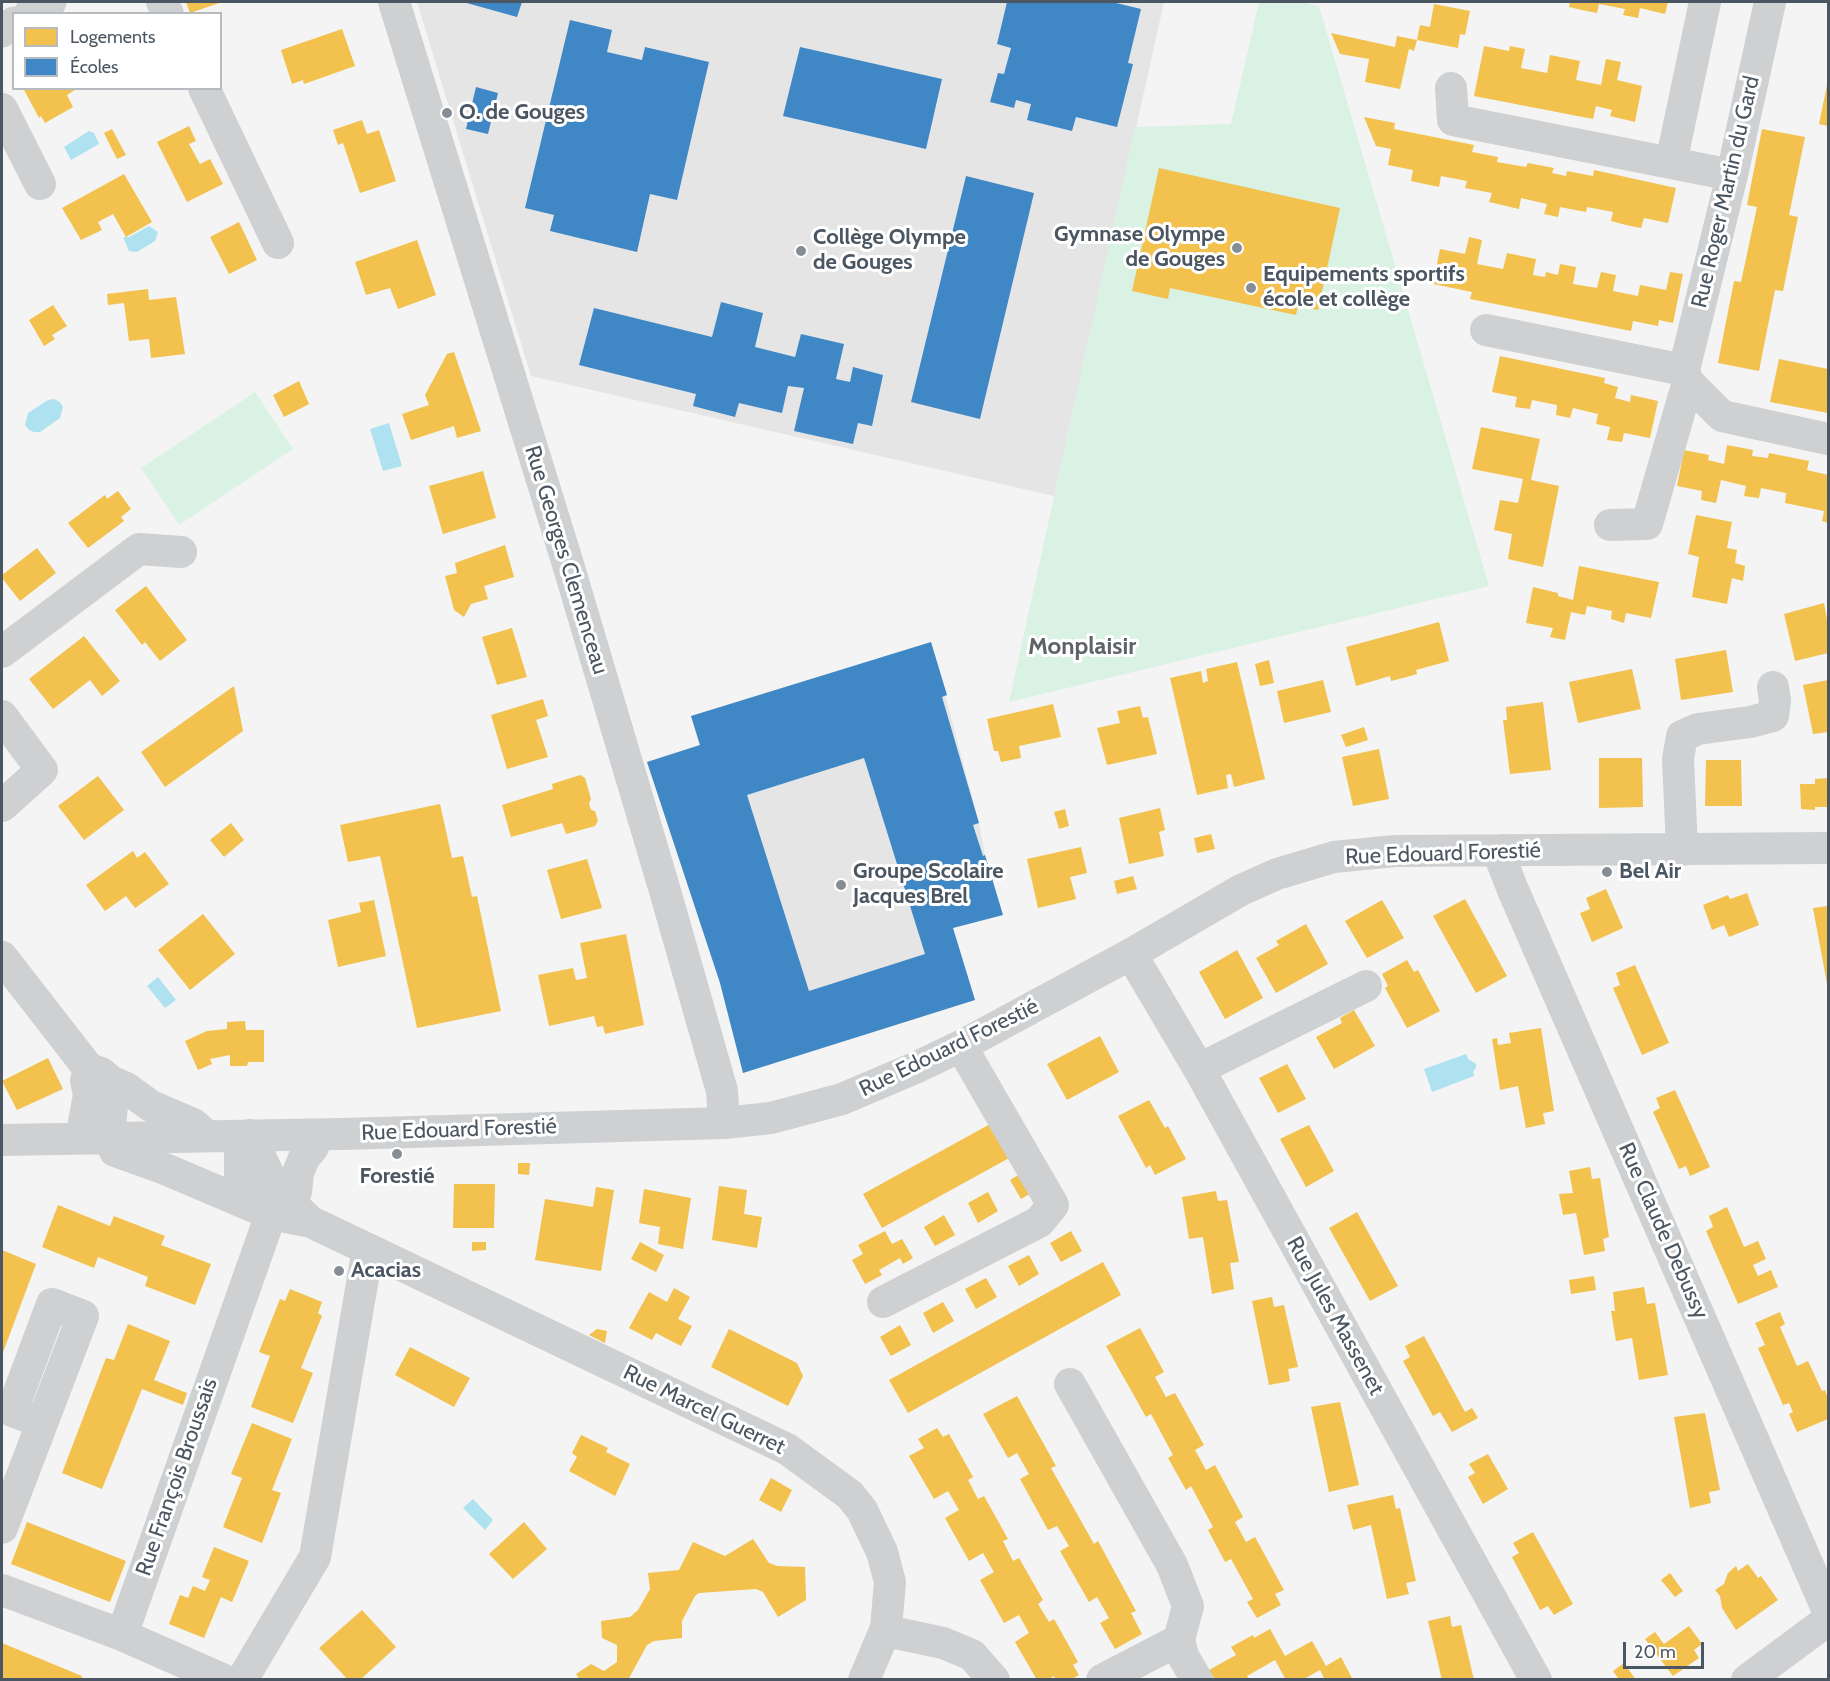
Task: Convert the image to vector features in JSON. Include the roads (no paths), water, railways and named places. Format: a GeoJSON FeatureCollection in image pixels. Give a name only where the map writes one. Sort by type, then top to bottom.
{"type":"FeatureCollection","features":[{"type":"Feature","properties":{"kind":"street"},"geometry":{"type":"LineString","coordinates":[[33,12],[50,2]]}},
{"type":"Feature","properties":{"kind":"street","name":"Rue Georges Clemenceau"},"geometry":{"type":"LineString","coordinates":[[394,2],[563,550],[665,891],[722,1091],[724,1123]]}},
{"type":"Feature","properties":{"kind":"street"},"geometry":{"type":"LineString","coordinates":[[1671,163],[1705,2]]}},
{"type":"Feature","properties":{"kind":"street","name":"Rue Roger Martin du Gard"},"geometry":{"type":"LineString","coordinates":[[1610,525],[1647,524],[1686,376],[1770,2]]}},
{"type":"Feature","properties":{"kind":"street"},"geometry":{"type":"LineString","coordinates":[[1451,88],[1453,120],[1732,175]]}},
{"type":"Feature","properties":{"kind":"street"},"geometry":{"type":"LineString","coordinates":[[205,90],[278,243]]}},
{"type":"Feature","properties":{"kind":"street"},"geometry":{"type":"LineString","coordinates":[[2,109],[40,184]]}},
{"type":"Feature","properties":{"kind":"street"},"geometry":{"type":"LineString","coordinates":[[1486,330],[1686,376],[1722,416],[1828,438]]}},
{"type":"Feature","properties":{"kind":"street"},"geometry":{"type":"LineString","coordinates":[[2,652],[139,549],[181,552]]}},
{"type":"Feature","properties":{"kind":"street"},"geometry":{"type":"LineString","coordinates":[[1682,850],[1678,759],[1682,736],[1698,729],[1750,722],[1773,716],[1775,701],[1773,687]]}},
{"type":"Feature","properties":{"kind":"street"},"geometry":{"type":"LineString","coordinates":[[2,716],[42,770],[2,806]]}},
{"type":"Feature","properties":{"kind":"street","name":"Rue Edouard Forestié"},"geometry":{"type":"LineString","coordinates":[[2,1140],[313,1135],[724,1123],[771,1118],[842,1099],[961,1047],[1131,954],[1241,890],[1277,874],[1334,857],[1395,851],[1828,848]]}},
{"type":"Feature","properties":{"kind":"street","name":"Rue Claude Debussy"},"geometry":{"type":"LineString","coordinates":[[1502,850],[1502,862],[1828,1611]]}},
{"type":"Feature","properties":{"kind":"street","name":"Rue Jules Massenet"},"geometry":{"type":"LineString","coordinates":[[1131,954],[1199,1069],[1536,1680]]}},
{"type":"Feature","properties":{"kind":"street"},"geometry":{"type":"LineString","coordinates":[[2,957],[99,1075],[126,1088],[152,1106],[194,1124],[207,1137]]}},
{"type":"Feature","properties":{"kind":"street"},"geometry":{"type":"LineString","coordinates":[[1199,1069],[1366,986]]}},
{"type":"Feature","properties":{"kind":"street"},"geometry":{"type":"LineString","coordinates":[[883,1302],[1039,1222],[1053,1205],[961,1047]]}},
{"type":"Feature","properties":{"kind":"street"},"geometry":{"type":"LineString","coordinates":[[95,1138],[86,1081],[99,1075]]}},
{"type":"Feature","properties":{"kind":"street"},"geometry":{"type":"LineString","coordinates":[[250,1136],[240,1149],[240,1172],[279,1210],[296,1192],[298,1173],[304,1158],[313,1147],[313,1135]]}},
{"type":"Feature","properties":{"kind":"street","name":"Rue Marcel Guerret"},"geometry":{"type":"LineString","coordinates":[[250,1136],[273,1184],[279,1210]]}},
{"type":"Feature","properties":{"kind":"street","name":"Rue Marcel Guerret"},"geometry":{"type":"LineString","coordinates":[[95,1138],[115,1151],[279,1210],[368,1249],[787,1449],[850,1495],[862,1510],[882,1552],[890,1582],[886,1628],[864,1680]]}},
{"type":"Feature","properties":{"kind":"street","name":"Rue François Broussais"},"geometry":{"type":"LineString","coordinates":[[122,1635],[279,1210]]}},
{"type":"Feature","properties":{"kind":"street"},"geometry":{"type":"LineString","coordinates":[[242,1680],[315,1557],[368,1249]]}},
{"type":"Feature","properties":{"kind":"street"},"geometry":{"type":"LineString","coordinates":[[1070,1384],[1172,1565],[1188,1606],[1179,1640],[1183,1656],[1197,1680]]}},
{"type":"Feature","properties":{"kind":"street"},"geometry":{"type":"LineString","coordinates":[[2,1528],[42,1422]]}},
{"type":"Feature","properties":{"kind":"street"},"geometry":{"type":"LineString","coordinates":[[2,1590],[122,1635],[224,1680]]}},
{"type":"Feature","properties":{"kind":"street"},"geometry":{"type":"LineString","coordinates":[[1747,1680],[1828,1620]]}},
{"type":"Feature","properties":{"kind":"street"},"geometry":{"type":"LineString","coordinates":[[886,1628],[896,1633],[943,1643],[972,1655],[994,1680]]}},
{"type":"Feature","properties":{"kind":"street"},"geometry":{"type":"LineString","coordinates":[[1102,1680],[1179,1640]]}},
{"type":"Feature","properties":{"kind":"water"},"geometry":{"type":"Polygon","coordinates":[[[89,131],[94,133],[99,144],[71,160],[64,147],[89,131]]]}},
{"type":"Feature","properties":{"kind":"water"},"geometry":{"type":"Polygon","coordinates":[[[149,226],[158,232],[155,241],[137,252],[129,251],[123,237],[129,237],[149,226]]]}},
{"type":"Feature","properties":{"kind":"water"},"geometry":{"type":"Polygon","coordinates":[[[54,399],[63,407],[60,418],[40,432],[29,430],[25,425],[28,413],[48,400],[54,399]]]}},
{"type":"Feature","properties":{"kind":"water"},"geometry":{"type":"Polygon","coordinates":[[[389,423],[402,466],[383,471],[370,429],[389,423]]]}},
{"type":"Feature","properties":{"kind":"water"},"geometry":{"type":"Polygon","coordinates":[[[158,977],[176,1000],[165,1008],[147,986],[158,977]]]}},
{"type":"Feature","properties":{"kind":"water"},"geometry":{"type":"Polygon","coordinates":[[[1466,1054],[1468,1059],[1476,1064],[1474,1076],[1432,1092],[1424,1069],[1466,1054]]]}},
{"type":"Feature","properties":{"kind":"water"},"geometry":{"type":"Polygon","coordinates":[[[473,1499],[493,1520],[485,1530],[463,1508],[473,1499]]]}},
{"type":"Feature","properties":{"kind":"place","name":"O. de Gouges"},"geometry":{"type":"Point","coordinates":[447,113]}},
{"type":"Feature","properties":{"kind":"place","name":"Gymnase Olympe de Gouges"},"geometry":{"type":"Point","coordinates":[1237,248]}},
{"type":"Feature","properties":{"kind":"place","name":"Collège Olympe de Gouges"},"geometry":{"type":"Point","coordinates":[801,251]}},
{"type":"Feature","properties":{"kind":"place","name":"Equipements sportifs école et collège"},"geometry":{"type":"Point","coordinates":[1251,288]}},
{"type":"Feature","properties":{"kind":"place","name":"Bel Air"},"geometry":{"type":"Point","coordinates":[1607,872]}},
{"type":"Feature","properties":{"kind":"place","name":"Groupe Scolaire Jacques Brel"},"geometry":{"type":"Point","coordinates":[841,885]}},
{"type":"Feature","properties":{"kind":"place","name":"Forestié"},"geometry":{"type":"Point","coordinates":[397,1154]}},
{"type":"Feature","properties":{"kind":"place","name":"Acacias"},"geometry":{"type":"Point","coordinates":[339,1271]}},
{"type":"Feature","properties":{"kind":"district","name":"Monplaisir"},"geometry":{"type":"Point","coordinates":[1082,647]}}]}
